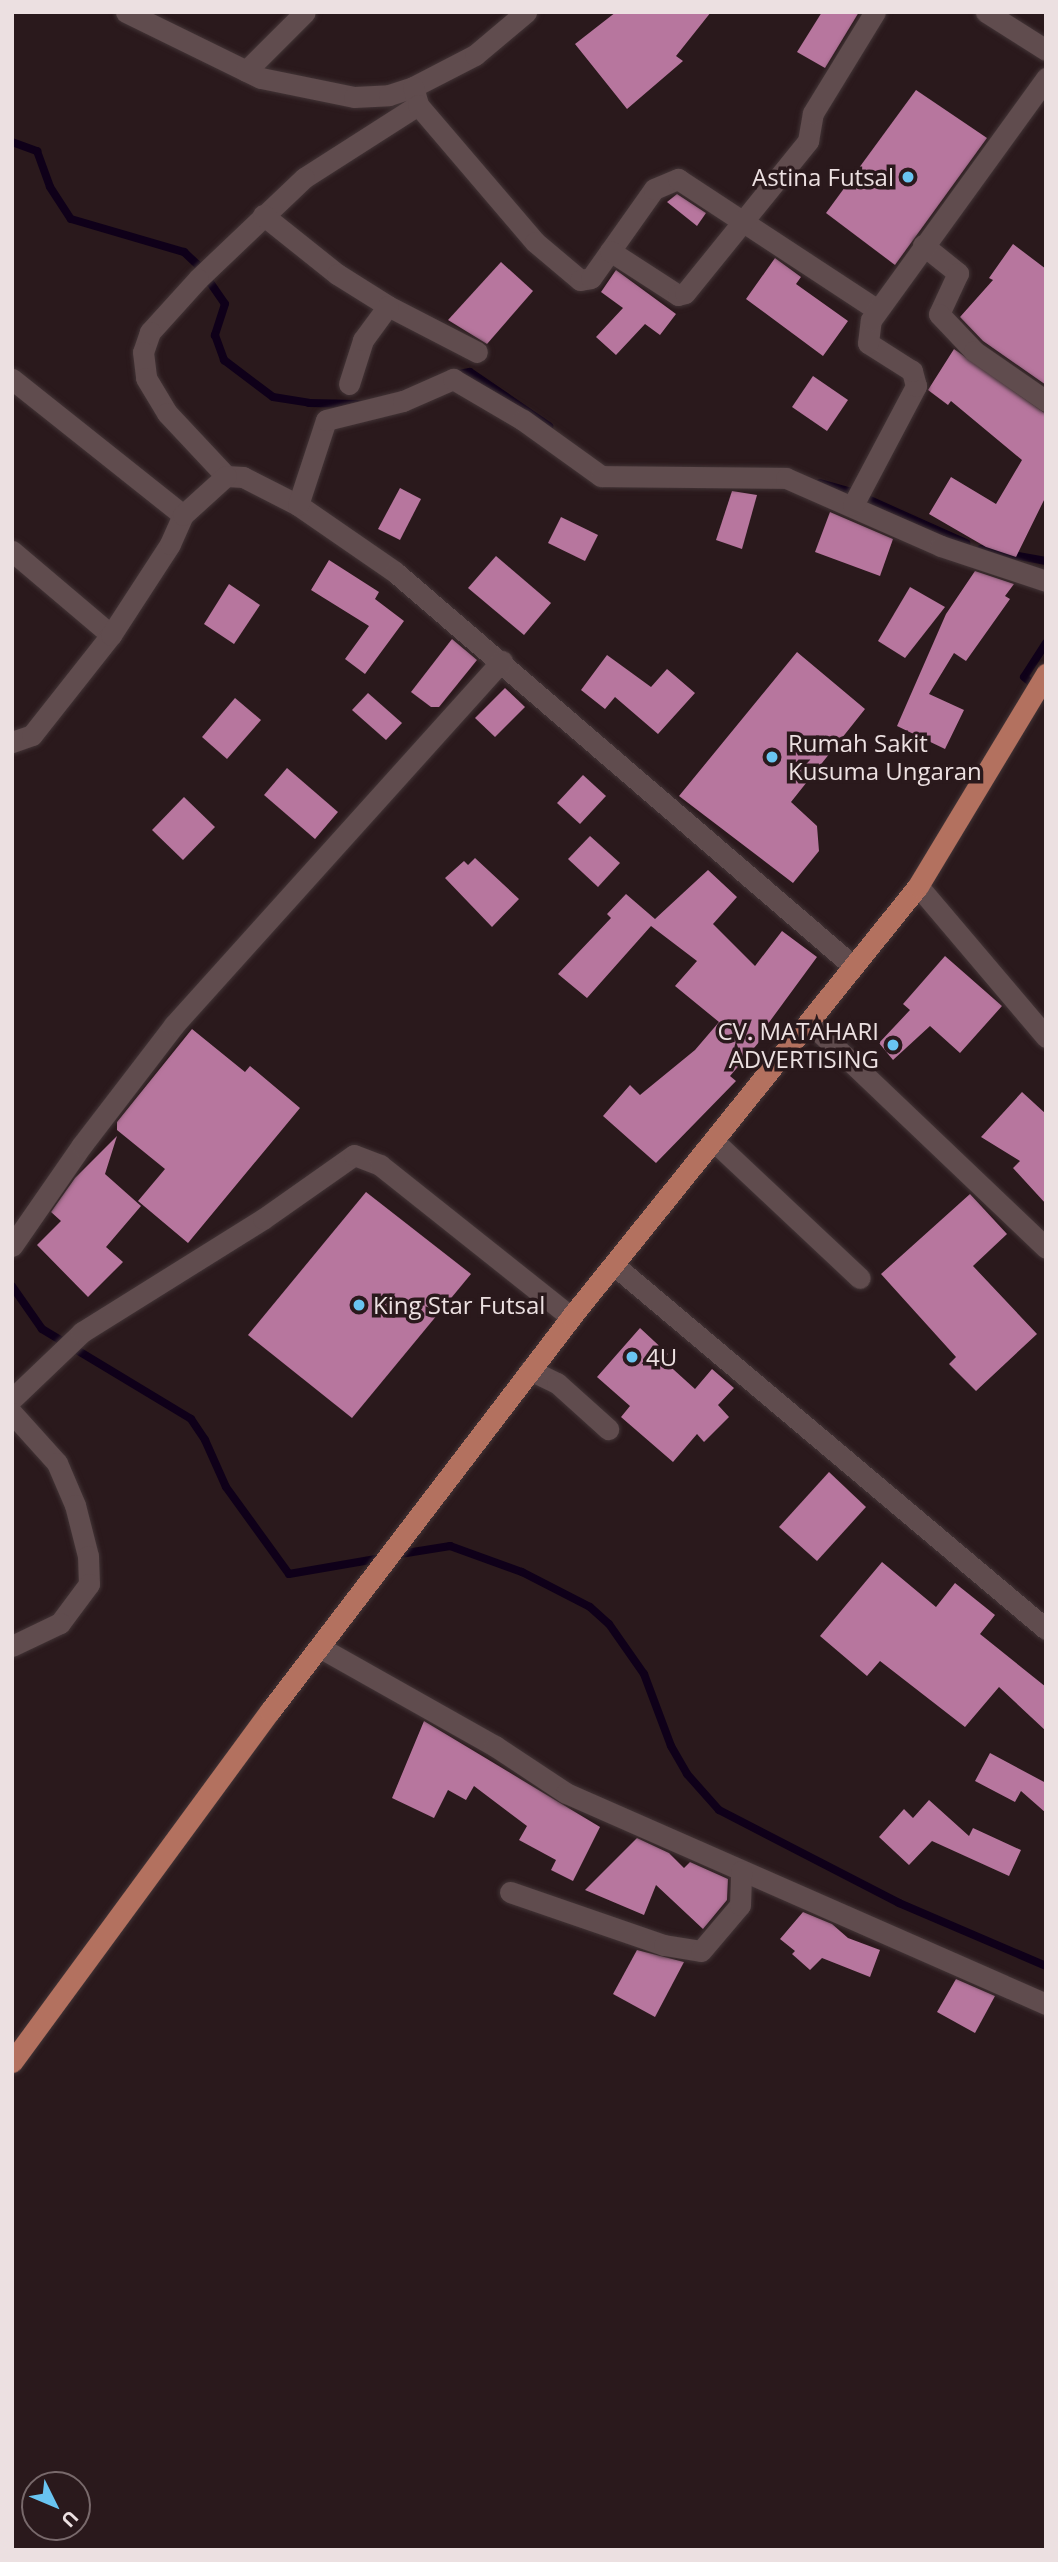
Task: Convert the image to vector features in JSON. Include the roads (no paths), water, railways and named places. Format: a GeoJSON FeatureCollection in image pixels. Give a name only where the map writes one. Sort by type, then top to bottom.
{"type":"FeatureCollection","features":[{"type":"Feature","properties":{"kind":"main road"},"geometry":{"type":"LineString","coordinates":[[12,2062],[530,1370],[716,1143],[918,886],[1045,676]]}},
{"type":"Feature","properties":{"kind":"street"},"geometry":{"type":"LineString","coordinates":[[127,12],[246,71],[308,90],[354,97],[416,96],[526,232],[580,280],[591,278],[654,189],[666,181],[688,182],[876,309]]}},
{"type":"Feature","properties":{"kind":"street"},"geometry":{"type":"LineString","coordinates":[[246,71],[305,12]]}},
{"type":"Feature","properties":{"kind":"street"},"geometry":{"type":"LineString","coordinates":[[526,12],[475,55],[303,178],[262,215],[149,332],[142,352],[143,368],[167,413],[226,476],[243,477],[298,505],[395,572],[502,661],[853,966]]}},
{"type":"Feature","properties":{"kind":"street"},"geometry":{"type":"LineString","coordinates":[[610,251],[682,295],[808,141],[813,113],[875,12]]}},
{"type":"Feature","properties":{"kind":"street"},"geometry":{"type":"LineString","coordinates":[[986,12],[1046,50]]}},
{"type":"Feature","properties":{"kind":"street"},"geometry":{"type":"LineString","coordinates":[[857,498],[916,386],[912,371],[868,343],[867,332],[876,309],[1046,78]]}},
{"type":"Feature","properties":{"kind":"street"},"geometry":{"type":"LineString","coordinates":[[262,215],[388,306],[478,352]]}},
{"type":"Feature","properties":{"kind":"street"},"geometry":{"type":"LineString","coordinates":[[923,245],[958,273],[939,314],[974,351],[1046,401]]}},
{"type":"Feature","properties":{"kind":"street"},"geometry":{"type":"LineString","coordinates":[[349,384],[363,340],[388,306]]}},
{"type":"Feature","properties":{"kind":"street"},"geometry":{"type":"LineString","coordinates":[[12,379],[183,515]]}},
{"type":"Feature","properties":{"kind":"street"},"geometry":{"type":"LineString","coordinates":[[298,505],[326,420],[403,401],[453,379],[523,420],[601,476],[786,478],[857,498],[941,546],[1046,580]]}},
{"type":"Feature","properties":{"kind":"street"},"geometry":{"type":"LineString","coordinates":[[12,742],[32,735],[111,635],[170,544],[183,515],[226,476]]}},
{"type":"Feature","properties":{"kind":"street"},"geometry":{"type":"LineString","coordinates":[[12,551],[111,635]]}},
{"type":"Feature","properties":{"kind":"street"},"geometry":{"type":"LineString","coordinates":[[12,1246],[82,1145],[174,1025],[502,661]]}},
{"type":"Feature","properties":{"kind":"street"},"geometry":{"type":"LineString","coordinates":[[918,886],[1046,1037]]}},
{"type":"Feature","properties":{"kind":"street"},"geometry":{"type":"LineString","coordinates":[[810,1023],[1046,1248]]}},
{"type":"Feature","properties":{"kind":"street"},"geometry":{"type":"LineString","coordinates":[[716,1143],[860,1278]]}},
{"type":"Feature","properties":{"kind":"street"},"geometry":{"type":"LineString","coordinates":[[12,1399],[82,1332],[263,1219],[354,1155],[380,1165],[571,1317]]}},
{"type":"Feature","properties":{"kind":"street"},"geometry":{"type":"LineString","coordinates":[[614,1265],[1046,1629]]}},
{"type":"Feature","properties":{"kind":"street"},"geometry":{"type":"LineString","coordinates":[[530,1370],[557,1383],[608,1429]]}},
{"type":"Feature","properties":{"kind":"street"},"geometry":{"type":"LineString","coordinates":[[12,1413],[57,1463],[75,1505],[88,1556],[89,1584],[60,1623],[12,1646]]}},
{"type":"Feature","properties":{"kind":"street"},"geometry":{"type":"LineString","coordinates":[[321,1648],[495,1746],[566,1793],[1046,2004]]}},
{"type":"Feature","properties":{"kind":"street"},"geometry":{"type":"LineString","coordinates":[[510,1892],[664,1945],[701,1951],[740,1905],[741,1871]]}},
{"type":"Feature","properties":{"kind":"waterway"},"geometry":{"type":"LineString","coordinates":[[12,142],[37,151],[50,187],[71,219],[184,252],[198,265],[225,304],[215,335],[224,360],[273,397],[309,403],[358,404]]}},
{"type":"Feature","properties":{"kind":"waterway"},"geometry":{"type":"LineString","coordinates":[[453,375],[470,372],[549,426]]}},
{"type":"Feature","properties":{"kind":"waterway"},"geometry":{"type":"LineString","coordinates":[[820,483],[854,493],[966,543]]}},
{"type":"Feature","properties":{"kind":"waterway"},"geometry":{"type":"LineString","coordinates":[[981,549],[1046,561]]}},
{"type":"Feature","properties":{"kind":"waterway"},"geometry":{"type":"LineString","coordinates":[[1046,643],[1024,677],[1046,695]]}},
{"type":"Feature","properties":{"kind":"waterway"},"geometry":{"type":"LineString","coordinates":[[12,1286],[42,1329],[191,1419],[205,1440],[226,1487],[289,1574],[382,1558]]}},
{"type":"Feature","properties":{"kind":"waterway"},"geometry":{"type":"LineString","coordinates":[[394,1555],[450,1546],[522,1572],[590,1607],[609,1624],[644,1674],[671,1746],[687,1774],[719,1810],[899,1903],[1046,1966]]}},
{"type":"Feature","properties":{"kind":"place","name":"Astina Futsal"},"geometry":{"type":"Point","coordinates":[908,177]}},
{"type":"Feature","properties":{"kind":"place","name":"Rumah Sakit Kusuma Ungaran"},"geometry":{"type":"Point","coordinates":[772,757]}},
{"type":"Feature","properties":{"kind":"place","name":"CV. MATAHARI ADVERTISING"},"geometry":{"type":"Point","coordinates":[893,1045]}},
{"type":"Feature","properties":{"kind":"place","name":"King Star Futsal"},"geometry":{"type":"Point","coordinates":[359,1305]}},
{"type":"Feature","properties":{"kind":"place","name":"4U"},"geometry":{"type":"Point","coordinates":[632,1357]}}]}
